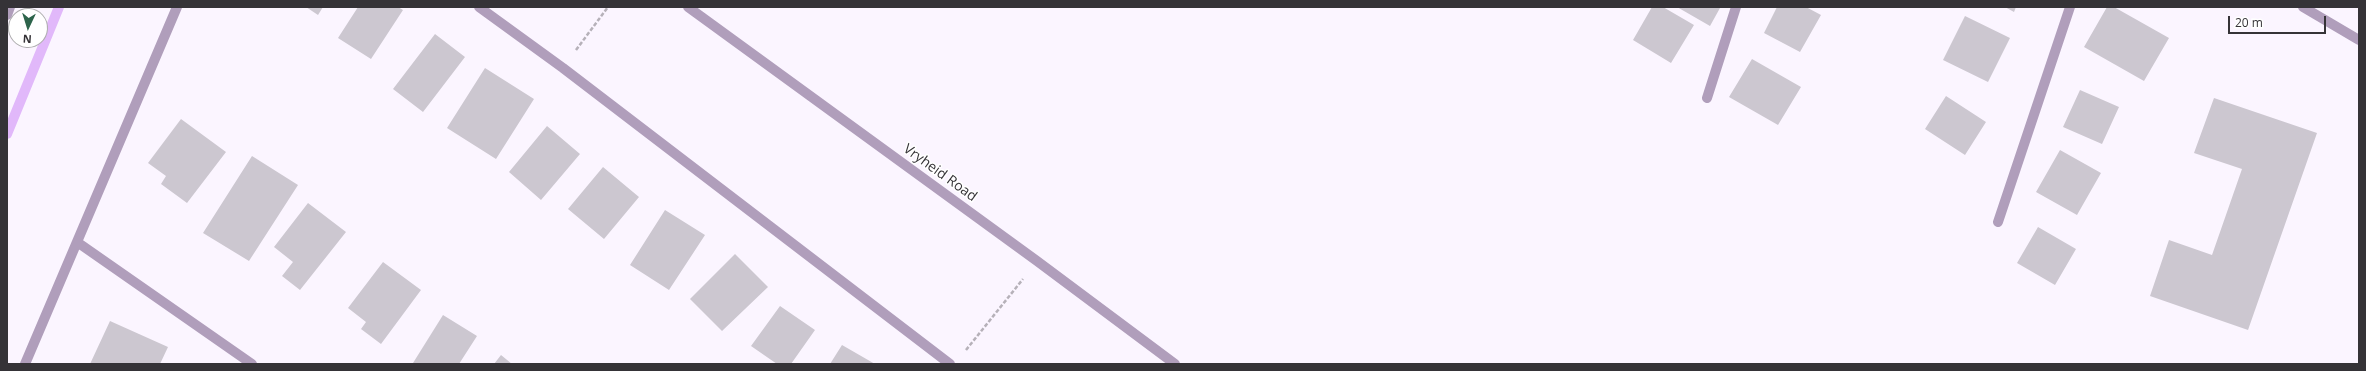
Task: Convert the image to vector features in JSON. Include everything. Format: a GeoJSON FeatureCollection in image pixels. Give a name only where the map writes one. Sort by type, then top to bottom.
{"type":"FeatureCollection","features":[{"type":"Feature","properties":{"kind":"street"},"geometry":{"type":"LineString","coordinates":[[7,15],[10,7]]}},
{"type":"Feature","properties":{"kind":"street"},"geometry":{"type":"LineString","coordinates":[[25,364],[177,7]]}},
{"type":"Feature","properties":{"kind":"street"},"geometry":{"type":"LineString","coordinates":[[480,7],[563,68],[950,364]]}},
{"type":"Feature","properties":{"kind":"street","name":"Vryheid Road"},"geometry":{"type":"LineString","coordinates":[[688,7],[1175,364]]}},
{"type":"Feature","properties":{"kind":"street"},"geometry":{"type":"LineString","coordinates":[[1707,98],[1736,7]]}},
{"type":"Feature","properties":{"kind":"street"},"geometry":{"type":"LineString","coordinates":[[1998,222],[2070,7]]}},
{"type":"Feature","properties":{"kind":"street"},"geometry":{"type":"LineString","coordinates":[[2303,7],[2359,40]]}},
{"type":"Feature","properties":{"kind":"street"},"geometry":{"type":"LineString","coordinates":[[77,242],[252,364]]}},
{"type":"Feature","properties":{"kind":"path"},"geometry":{"type":"LineString","coordinates":[[563,68],[608,7]]}},
{"type":"Feature","properties":{"kind":"path"},"geometry":{"type":"LineString","coordinates":[[973,340],[1010,295]]}},
{"type":"Feature","properties":{"kind":"building"},"geometry":{"type":"Polygon","coordinates":[[[306,7],[323,7],[318,15],[306,7]]]}},
{"type":"Feature","properties":{"kind":"building"},"geometry":{"type":"Polygon","coordinates":[[[358,7],[398,7],[403,10],[371,59],[338,38],[358,7]]]}},
{"type":"Feature","properties":{"kind":"building"},"geometry":{"type":"Polygon","coordinates":[[[1652,7],[1663,7],[1694,25],[1671,63],[1633,40],[1652,7]]]}},
{"type":"Feature","properties":{"kind":"building"},"geometry":{"type":"Polygon","coordinates":[[[1677,7],[1718,7],[1720,8],[1710,26],[1677,7]]]}},
{"type":"Feature","properties":{"kind":"building"},"geometry":{"type":"Polygon","coordinates":[[[1777,7],[1806,7],[1821,15],[1800,52],[1764,33],[1777,7]]]}},
{"type":"Feature","properties":{"kind":"building"},"geometry":{"type":"Polygon","coordinates":[[[2005,7],[2016,7],[2014,12],[2005,7]]]}},
{"type":"Feature","properties":{"kind":"building"},"geometry":{"type":"Polygon","coordinates":[[[2107,7],[2114,7],[2169,38],[2144,81],[2084,47],[2107,7]]]}},
{"type":"Feature","properties":{"kind":"building"},"geometry":{"type":"Polygon","coordinates":[[[1965,16],[2010,38],[1988,82],[1943,60],[1965,16]]]}},
{"type":"Feature","properties":{"kind":"building"},"geometry":{"type":"Polygon","coordinates":[[[435,34],[465,57],[423,112],[393,89],[435,34]]]}},
{"type":"Feature","properties":{"kind":"building"},"geometry":{"type":"Polygon","coordinates":[[[1752,59],[1801,87],[1778,125],[1729,97],[1752,59]]]}},
{"type":"Feature","properties":{"kind":"building"},"geometry":{"type":"Polygon","coordinates":[[[485,68],[534,99],[496,159],[447,128],[485,68]]]}},
{"type":"Feature","properties":{"kind":"building"},"geometry":{"type":"Polygon","coordinates":[[[2080,90],[2119,107],[2102,144],[2063,127],[2080,90]]]}},
{"type":"Feature","properties":{"kind":"building"},"geometry":{"type":"Polygon","coordinates":[[[1946,96],[1986,122],[1965,155],[1925,129],[1946,96]]]}},
{"type":"Feature","properties":{"kind":"building"},"geometry":{"type":"Polygon","coordinates":[[[2214,98],[2317,133],[2248,330],[2150,296],[2169,240],[2212,255],[2242,169],[2194,153],[2214,98]]]}},
{"type":"Feature","properties":{"kind":"building"},"geometry":{"type":"Polygon","coordinates":[[[181,119],[226,152],[187,203],[161,184],[166,176],[148,163],[181,119]]]}},
{"type":"Feature","properties":{"kind":"building"},"geometry":{"type":"Polygon","coordinates":[[[547,126],[580,154],[541,200],[509,172],[547,126]]]}},
{"type":"Feature","properties":{"kind":"building"},"geometry":{"type":"Polygon","coordinates":[[[2060,150],[2101,173],[2077,215],[2036,192],[2060,150]]]}},
{"type":"Feature","properties":{"kind":"building"},"geometry":{"type":"Polygon","coordinates":[[[252,156],[298,185],[249,261],[203,233],[252,156]]]}},
{"type":"Feature","properties":{"kind":"building"},"geometry":{"type":"Polygon","coordinates":[[[603,167],[639,197],[604,239],[568,209],[603,167]]]}},
{"type":"Feature","properties":{"kind":"building"},"geometry":{"type":"Polygon","coordinates":[[[308,203],[346,232],[300,290],[282,276],[293,262],[274,247],[308,203]]]}},
{"type":"Feature","properties":{"kind":"building"},"geometry":{"type":"Polygon","coordinates":[[[665,210],[705,235],[669,290],[630,265],[665,210]]]}},
{"type":"Feature","properties":{"kind":"building"},"geometry":{"type":"Polygon","coordinates":[[[2038,227],[2076,249],[2055,285],[2017,263],[2038,227]]]}},
{"type":"Feature","properties":{"kind":"building"},"geometry":{"type":"Polygon","coordinates":[[[735,254],[768,287],[722,331],[690,299],[735,254]]]}},
{"type":"Feature","properties":{"kind":"building"},"geometry":{"type":"Polygon","coordinates":[[[383,262],[421,290],[381,344],[361,329],[366,322],[348,308],[383,262]]]}},
{"type":"Feature","properties":{"kind":"building"},"geometry":{"type":"Polygon","coordinates":[[[780,306],[815,330],[791,364],[777,364],[751,346],[780,306]]]}},
{"type":"Feature","properties":{"kind":"building"},"geometry":{"type":"Polygon","coordinates":[[[443,315],[477,336],[459,364],[413,363],[443,315]]]}},
{"type":"Feature","properties":{"kind":"building"},"geometry":{"type":"Polygon","coordinates":[[[110,321],[168,347],[160,364],[90,364],[110,321]]]}},
{"type":"Feature","properties":{"kind":"building"},"geometry":{"type":"Polygon","coordinates":[[[842,345],[875,364],[830,364],[842,345]]]}},
{"type":"Feature","properties":{"kind":"building"},"geometry":{"type":"Polygon","coordinates":[[[501,355],[512,364],[494,364],[501,355]]]}},
{"type":"Feature","properties":{"kind":"waterway"},"geometry":{"type":"LineString","coordinates":[[7,134],[59,7]]}}]}
